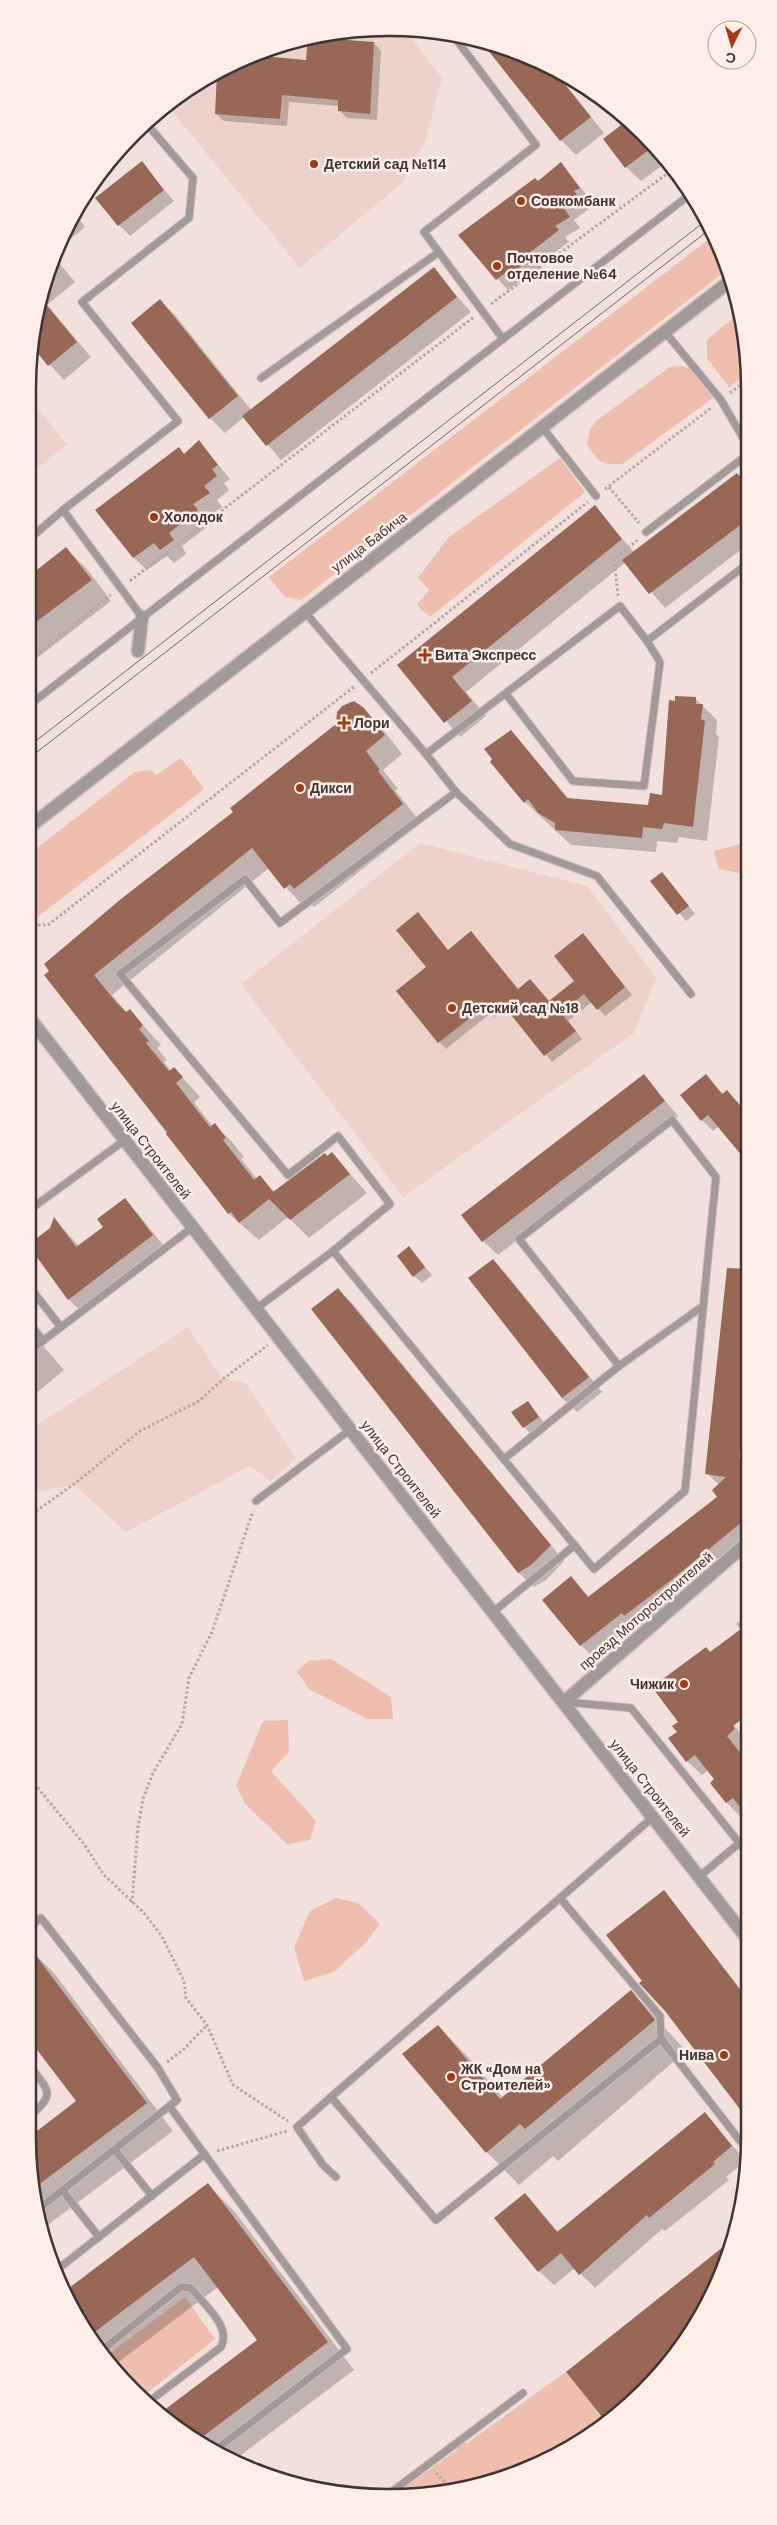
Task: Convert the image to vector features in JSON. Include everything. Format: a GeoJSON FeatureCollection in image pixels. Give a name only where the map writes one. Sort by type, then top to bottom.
{"type":"FeatureCollection","features":[{"type":"Feature","properties":{"kind":"street","name":"улица Бабича"},"geometry":{"type":"LineString","coordinates":[[36,822],[304,611],[543,428],[725,285]]}},
{"type":"Feature","properties":{"kind":"street"},"geometry":{"type":"LineString","coordinates":[[138,651],[142,617]]}},
{"type":"Feature","properties":{"kind":"street","name":"улица Строителей"},"geometry":{"type":"LineString","coordinates":[[36,1026],[741,1930]]}},
{"type":"Feature","properties":{"kind":"street","name":"проезд Моторостроителей"},"geometry":{"type":"LineString","coordinates":[[564,1702],[741,1548]]}},
{"type":"Feature","properties":{"kind":"lane"},"geometry":{"type":"LineString","coordinates":[[459,43],[536,145],[424,232],[503,339]]}},
{"type":"Feature","properties":{"kind":"lane"},"geometry":{"type":"LineString","coordinates":[[36,533],[178,421],[82,302],[188,218],[193,178],[151,129]]}},
{"type":"Feature","properties":{"kind":"lane"},"geometry":{"type":"LineString","coordinates":[[36,700],[685,199]]}},
{"type":"Feature","properties":{"kind":"lane"},"geometry":{"type":"LineString","coordinates":[[260,378],[438,252]]}},
{"type":"Feature","properties":{"kind":"lane"},"geometry":{"type":"LineString","coordinates":[[665,332],[721,400],[741,435]]}},
{"type":"Feature","properties":{"kind":"lane"},"geometry":{"type":"LineString","coordinates":[[543,428],[596,496]]}},
{"type":"Feature","properties":{"kind":"lane"},"geometry":{"type":"LineString","coordinates":[[646,532],[741,460]]}},
{"type":"Feature","properties":{"kind":"lane"},"geometry":{"type":"LineString","coordinates":[[63,510],[142,617]]}},
{"type":"Feature","properties":{"kind":"lane"},"geometry":{"type":"LineString","coordinates":[[647,641],[741,569]]}},
{"type":"Feature","properties":{"kind":"lane"},"geometry":{"type":"LineString","coordinates":[[426,754],[620,606],[647,641],[660,662],[644,786],[573,781],[506,694]]}},
{"type":"Feature","properties":{"kind":"lane"},"geometry":{"type":"LineString","coordinates":[[304,611],[456,792],[510,844],[597,876],[691,994]]}},
{"type":"Feature","properties":{"kind":"lane"},"geometry":{"type":"LineString","coordinates":[[257,1308],[333,1251],[390,1204],[338,1136],[288,1175],[120,974],[245,880],[280,923],[456,792]]}},
{"type":"Feature","properties":{"kind":"lane"},"geometry":{"type":"LineString","coordinates":[[333,1251],[594,1569],[685,1491],[716,1176],[672,1120],[518,1239],[619,1366]]}},
{"type":"Feature","properties":{"kind":"lane"},"geometry":{"type":"LineString","coordinates":[[36,1205],[124,1140]]}},
{"type":"Feature","properties":{"kind":"lane"},"geometry":{"type":"LineString","coordinates":[[36,1346],[60,1326],[193,1227]]}},
{"type":"Feature","properties":{"kind":"lane"},"geometry":{"type":"LineString","coordinates":[[36,1295],[60,1326]]}},
{"type":"Feature","properties":{"kind":"lane"},"geometry":{"type":"LineString","coordinates":[[504,1459],[619,1366],[703,1306]]}},
{"type":"Feature","properties":{"kind":"lane"},"geometry":{"type":"LineString","coordinates":[[36,1332],[43,1341]]}},
{"type":"Feature","properties":{"kind":"lane"},"geometry":{"type":"LineString","coordinates":[[256,1501],[351,1429]]}},
{"type":"Feature","properties":{"kind":"lane"},"geometry":{"type":"LineString","coordinates":[[493,1612],[574,1545]]}},
{"type":"Feature","properties":{"kind":"lane"},"geometry":{"type":"LineString","coordinates":[[564,1702],[631,1708],[740,1843],[700,1876]]}},
{"type":"Feature","properties":{"kind":"lane"},"geometry":{"type":"LineString","coordinates":[[336,2177],[323,2165],[297,2127],[654,1816]]}},
{"type":"Feature","properties":{"kind":"lane"},"geometry":{"type":"LineString","coordinates":[[560,1898],[660,2016],[661,2039],[741,2141]]}},
{"type":"Feature","properties":{"kind":"lane"},"geometry":{"type":"LineString","coordinates":[[36,1922],[41,1918],[158,2068],[178,2100],[43,2205]]}},
{"type":"Feature","properties":{"kind":"lane"},"geometry":{"type":"LineString","coordinates":[[331,2097],[436,2220],[661,2039]]}},
{"type":"Feature","properties":{"kind":"lane"},"geometry":{"type":"LineString","coordinates":[[36,2074],[46,2087],[48,2098],[36,2111]]}},
{"type":"Feature","properties":{"kind":"lane"},"geometry":{"type":"LineString","coordinates":[[170,2107],[347,2348],[220,2446]]}},
{"type":"Feature","properties":{"kind":"lane"},"geometry":{"type":"LineString","coordinates":[[115,2150],[152,2196]]}},
{"type":"Feature","properties":{"kind":"lane"},"geometry":{"type":"LineString","coordinates":[[61,2266],[206,2154]]}},
{"type":"Feature","properties":{"kind":"lane"},"geometry":{"type":"LineString","coordinates":[[62,2190],[99,2237]]}},
{"type":"Feature","properties":{"kind":"lane"},"geometry":{"type":"LineString","coordinates":[[106,2347],[181,2287],[191,2288],[224,2329],[225,2339],[221,2347],[153,2398]]}},
{"type":"Feature","properties":{"kind":"lane"},"geometry":{"type":"LineString","coordinates":[[396,2489],[523,2393]]}},
{"type":"Feature","properties":{"kind":"path"},"geometry":{"type":"LineString","coordinates":[[36,656],[120,588],[482,310],[667,173]]}},
{"type":"Feature","properties":{"kind":"path"},"geometry":{"type":"LineString","coordinates":[[36,925],[48,926],[741,384]]}},
{"type":"Feature","properties":{"kind":"path"},"geometry":{"type":"LineString","coordinates":[[608,487],[646,532],[614,559],[620,606]]}},
{"type":"Feature","properties":{"kind":"path"},"geometry":{"type":"LineString","coordinates":[[36,1511],[74,1484],[140,1431],[199,1401],[222,1379],[279,1337]]}},
{"type":"Feature","properties":{"kind":"path"},"geometry":{"type":"LineString","coordinates":[[132,1903],[138,1827],[143,1799],[153,1773],[182,1724],[189,1678],[212,1632],[256,1501]]}},
{"type":"Feature","properties":{"kind":"path"},"geometry":{"type":"LineString","coordinates":[[36,1786],[84,1844],[103,1874],[162,1934],[184,1981],[186,1998],[207,2025],[233,2085],[297,2127]]}},
{"type":"Feature","properties":{"kind":"path"},"geometry":{"type":"LineString","coordinates":[[158,2068],[183,2050],[207,2025]]}},
{"type":"Feature","properties":{"kind":"path"},"geometry":{"type":"LineString","coordinates":[[206,2154],[297,2127]]}},
{"type":"Feature","properties":{"kind":"path"},"geometry":{"type":"LineString","coordinates":[[428,2464],[447,2484]]}},
{"type":"Feature","properties":{"kind":"shaded area","name":"Детский сад №114"},"geometry":{"type":"Polygon","coordinates":[[[388,36],[411,37],[442,78],[424,145],[402,183],[300,268],[172,111],[212,83],[254,63],[297,48],[343,39],[388,36]]]}},
{"type":"Feature","properties":{"kind":"shaded area"},"geometry":{"type":"Polygon","coordinates":[[[707,240],[722,274],[301,600],[285,597],[269,577],[707,240]]]}},
{"type":"Feature","properties":{"kind":"shaded area"},"geometry":{"type":"Polygon","coordinates":[[[733,318],[738,343],[741,378],[729,387],[707,358],[707,340],[733,318]]]}},
{"type":"Feature","properties":{"kind":"shaded area"},"geometry":{"type":"Polygon","coordinates":[[[680,366],[689,368],[713,398],[622,464],[604,463],[597,459],[587,444],[590,430],[596,421],[670,367],[680,366]]]}},
{"type":"Feature","properties":{"kind":"shaded area"},"geometry":{"type":"Polygon","coordinates":[[[36,407],[67,444],[36,469],[36,407]]]}},
{"type":"Feature","properties":{"kind":"shaded area"},"geometry":{"type":"Polygon","coordinates":[[[560,458],[585,492],[430,617],[417,605],[429,590],[418,578],[449,537],[560,458]]]}},
{"type":"Feature","properties":{"kind":"shaded area"},"geometry":{"type":"Polygon","coordinates":[[[181,758],[204,789],[36,918],[36,849],[135,772],[151,770],[156,775],[181,758]]]}},
{"type":"Feature","properties":{"kind":"shaded area","name":"Детский сад №18"},"geometry":{"type":"Polygon","coordinates":[[[420,843],[587,886],[656,978],[634,1033],[403,1197],[241,984],[420,843]]]}},
{"type":"Feature","properties":{"kind":"shaded area"},"geometry":{"type":"Polygon","coordinates":[[[741,844],[741,873],[719,869],[714,851],[741,844]]]}},
{"type":"Feature","properties":{"kind":"shaded area"},"geometry":{"type":"Polygon","coordinates":[[[188,1327],[222,1379],[246,1383],[296,1458],[271,1481],[250,1466],[126,1532],[74,1485],[36,1492],[36,1426],[188,1327]]]}},
{"type":"Feature","properties":{"kind":"shaded area"},"geometry":{"type":"Polygon","coordinates":[[[331,1659],[391,1697],[393,1719],[367,1719],[309,1689],[297,1672],[308,1661],[331,1659]]]}},
{"type":"Feature","properties":{"kind":"shaded area"},"geometry":{"type":"Polygon","coordinates":[[[288,1720],[289,1752],[271,1771],[316,1821],[310,1840],[287,1844],[246,1805],[236,1786],[263,1721],[288,1720]]]}},
{"type":"Feature","properties":{"kind":"shaded area"},"geometry":{"type":"Polygon","coordinates":[[[336,1898],[358,1903],[380,1924],[366,1942],[334,1972],[304,1981],[294,1947],[310,1911],[336,1898]]]}},
{"type":"Feature","properties":{"kind":"shaded area"},"geometry":{"type":"Polygon","coordinates":[[[185,2297],[215,2339],[147,2393],[110,2353],[185,2297]]]}},
{"type":"Feature","properties":{"kind":"shaded area"},"geometry":{"type":"Polygon","coordinates":[[[566,2372],[601,2417],[565,2442],[502,2470],[457,2482],[404,2488],[457,2450],[458,2442],[467,2443],[566,2372]]]}},
{"type":"Feature","properties":{"kind":"building"},"geometry":{"type":"Polygon","coordinates":[[[340,39],[374,42],[370,114],[338,111],[338,100],[282,95],[280,119],[215,114],[217,81],[270,57],[306,60],[307,46],[340,39]]]}},
{"type":"Feature","properties":{"kind":"building"},"geometry":{"type":"Polygon","coordinates":[[[488,51],[523,63],[563,82],[591,117],[560,141],[488,51]]]}},
{"type":"Feature","properties":{"kind":"building"},"geometry":{"type":"Polygon","coordinates":[[[622,125],[648,150],[625,168],[603,139],[622,125]]]}},
{"type":"Feature","properties":{"kind":"building"},"geometry":{"type":"Polygon","coordinates":[[[142,161],[164,190],[118,226],[95,198],[142,161]]]}},
{"type":"Feature","properties":{"kind":"building"},"geometry":{"type":"Polygon","coordinates":[[[561,162],[580,188],[574,191],[579,198],[564,208],[570,217],[555,226],[559,230],[528,254],[531,257],[514,272],[512,268],[496,280],[458,235],[535,178],[538,181],[561,162]]]}},
{"type":"Feature","properties":{"kind":"building"},"geometry":{"type":"Polygon","coordinates":[[[434,267],[457,297],[266,446],[242,416],[434,267]]]}},
{"type":"Feature","properties":{"kind":"building"},"geometry":{"type":"Polygon","coordinates":[[[160,299],[238,396],[209,419],[131,323],[160,299]]]}},
{"type":"Feature","properties":{"kind":"building"},"geometry":{"type":"Polygon","coordinates":[[[46,305],[77,342],[48,366],[38,354],[46,305]]]}},
{"type":"Feature","properties":{"kind":"building"},"geometry":{"type":"Polygon","coordinates":[[[199,440],[218,465],[212,469],[217,476],[204,486],[210,493],[193,504],[198,510],[169,533],[174,540],[160,550],[154,543],[133,558],[95,510],[179,447],[184,454],[199,440]]]}},
{"type":"Feature","properties":{"kind":"building"},"geometry":{"type":"Polygon","coordinates":[[[737,473],[741,478],[741,525],[649,594],[622,560],[737,473]]]}},
{"type":"Feature","properties":{"kind":"building"},"geometry":{"type":"Polygon","coordinates":[[[595,505],[622,539],[452,677],[472,701],[444,723],[397,665],[595,505]]]}},
{"type":"Feature","properties":{"kind":"building"},"geometry":{"type":"Polygon","coordinates":[[[66,547],[92,580],[36,622],[36,571],[66,547]]]}},
{"type":"Feature","properties":{"kind":"building"},"geometry":{"type":"Polygon","coordinates":[[[675,696],[696,697],[696,704],[703,704],[701,719],[705,721],[693,827],[664,823],[662,829],[643,827],[642,838],[555,830],[555,823],[538,813],[528,799],[524,803],[490,762],[492,759],[484,749],[511,730],[567,798],[648,805],[650,793],[662,795],[669,700],[675,701],[675,696]]]}},
{"type":"Feature","properties":{"kind":"building"},"geometry":{"type":"Polygon","coordinates":[[[354,701],[364,708],[385,735],[366,751],[380,770],[378,771],[403,804],[294,889],[290,884],[284,889],[252,848],[94,975],[116,1002],[126,1012],[130,1009],[143,1025],[139,1029],[149,1041],[146,1043],[169,1071],[174,1067],[183,1077],[176,1083],[210,1127],[215,1123],[226,1138],[223,1140],[254,1180],[260,1175],[273,1192],[325,1153],[327,1156],[332,1152],[350,1174],[290,1220],[269,1199],[239,1223],[231,1212],[228,1214],[166,1134],[167,1132],[44,975],[49,971],[44,964],[121,899],[233,812],[230,808],[336,724],[337,712],[342,706],[354,701]]]}},
{"type":"Feature","properties":{"kind":"building"},"geometry":{"type":"Polygon","coordinates":[[[662,872],[689,906],[677,915],[650,881],[662,872]]]}},
{"type":"Feature","properties":{"kind":"building"},"geometry":{"type":"Polygon","coordinates":[[[418,912],[448,950],[471,931],[518,989],[530,979],[549,1001],[574,981],[554,956],[583,933],[625,987],[597,1010],[584,994],[561,1013],[576,1031],[544,1056],[500,1001],[487,1011],[484,1007],[438,1043],[396,991],[426,967],[396,930],[418,912]]]}},
{"type":"Feature","properties":{"kind":"building"},"geometry":{"type":"Polygon","coordinates":[[[644,1074],[665,1101],[482,1242],[461,1215],[644,1074]]]}},
{"type":"Feature","properties":{"kind":"building"},"geometry":{"type":"Polygon","coordinates":[[[706,1074],[722,1094],[727,1090],[741,1107],[741,1155],[708,1115],[701,1121],[680,1095],[706,1074]]]}},
{"type":"Feature","properties":{"kind":"building"},"geometry":{"type":"Polygon","coordinates":[[[125,1198],[153,1235],[68,1300],[36,1256],[36,1239],[50,1228],[54,1217],[76,1247],[103,1227],[97,1219],[125,1198]]]}},
{"type":"Feature","properties":{"kind":"building"},"geometry":{"type":"Polygon","coordinates":[[[409,1246],[425,1267],[413,1277],[397,1256],[409,1246]]]}},
{"type":"Feature","properties":{"kind":"building"},"geometry":{"type":"Polygon","coordinates":[[[493,1259],[589,1377],[562,1398],[468,1278],[493,1259]]]}},
{"type":"Feature","properties":{"kind":"building"},"geometry":{"type":"Polygon","coordinates":[[[727,1268],[741,1269],[741,1435],[739,1458],[741,1461],[741,1523],[670,1581],[624,1616],[622,1613],[580,1646],[542,1600],[571,1576],[588,1597],[717,1497],[712,1490],[726,1477],[705,1474],[727,1268]]]}},
{"type":"Feature","properties":{"kind":"building"},"geometry":{"type":"Polygon","coordinates":[[[338,1288],[551,1545],[531,1565],[518,1573],[311,1309],[338,1288]]]}},
{"type":"Feature","properties":{"kind":"building"},"geometry":{"type":"Polygon","coordinates":[[[528,1401],[539,1417],[523,1428],[511,1412],[528,1401]]]}},
{"type":"Feature","properties":{"kind":"building"},"geometry":{"type":"Polygon","coordinates":[[[741,1629],[741,1720],[733,1726],[735,1729],[727,1736],[741,1754],[741,1808],[733,1798],[726,1803],[710,1783],[714,1779],[695,1755],[686,1762],[668,1738],[677,1732],[672,1726],[678,1722],[652,1687],[706,1647],[710,1652],[741,1629]]]}},
{"type":"Feature","properties":{"kind":"building","name":"Нива"},"geometry":{"type":"Polygon","coordinates":[[[664,1890],[741,1991],[741,2111],[665,2011],[639,1983],[642,1981],[606,1935],[664,1890]]]}},
{"type":"Feature","properties":{"kind":"building"},"geometry":{"type":"Polygon","coordinates":[[[36,1956],[147,2103],[39,2184],[36,2132],[76,2101],[36,2048],[36,1956]]]}},
{"type":"Feature","properties":{"kind":"building","name":"ЖК «Дом на Строителей»"},"geometry":{"type":"Polygon","coordinates":[[[631,1990],[655,2020],[525,2129],[520,2124],[486,2153],[402,2054],[438,2025],[500,2099],[631,1990]]]}},
{"type":"Feature","properties":{"kind":"building"},"geometry":{"type":"Polygon","coordinates":[[[705,2112],[732,2146],[713,2162],[715,2164],[649,2218],[647,2215],[579,2275],[561,2253],[538,2272],[494,2218],[525,2193],[557,2232],[705,2112]]]}},
{"type":"Feature","properties":{"kind":"building"},"geometry":{"type":"Polygon","coordinates":[[[208,2183],[328,2342],[203,2436],[166,2409],[257,2340],[194,2257],[96,2331],[83,2313],[71,2287],[208,2183]]]}},
{"type":"Feature","properties":{"kind":"building"},"geometry":{"type":"Polygon","coordinates":[[[723,2247],[694,2313],[668,2351],[638,2386],[603,2416],[566,2372],[723,2247]]]}},
{"type":"Feature","properties":{"kind":"tram line"},"geometry":{"type":"LineString","coordinates":[[36,741],[700,225]]}},
{"type":"Feature","properties":{"kind":"tram line"},"geometry":{"type":"LineString","coordinates":[[36,753],[704,234]]}},
{"type":"Feature","properties":{"kind":"place","name":"Детский сад №114"},"geometry":{"type":"Point","coordinates":[314,164]}},
{"type":"Feature","properties":{"kind":"place","name":"Совкомбанк"},"geometry":{"type":"Point","coordinates":[521,201]}},
{"type":"Feature","properties":{"kind":"place","name":"Почтовое отделение №64"},"geometry":{"type":"Point","coordinates":[497,266]}},
{"type":"Feature","properties":{"kind":"place","name":"Холодок"},"geometry":{"type":"Point","coordinates":[154,517]}},
{"type":"Feature","properties":{"kind":"place","name":"Вита Экспресс"},"geometry":{"type":"Point","coordinates":[425,655]}},
{"type":"Feature","properties":{"kind":"place","name":"Лори"},"geometry":{"type":"Point","coordinates":[344,723]}},
{"type":"Feature","properties":{"kind":"place","name":"Дикси"},"geometry":{"type":"Point","coordinates":[300,788]}},
{"type":"Feature","properties":{"kind":"place","name":"Детский сад №18"},"geometry":{"type":"Point","coordinates":[452,1008]}},
{"type":"Feature","properties":{"kind":"place","name":"Чижик"},"geometry":{"type":"Point","coordinates":[684,1684]}},
{"type":"Feature","properties":{"kind":"place","name":"Нива"},"geometry":{"type":"Point","coordinates":[724,2055]}},
{"type":"Feature","properties":{"kind":"place","name":"ЖК «Дом на Строителей»"},"geometry":{"type":"Point","coordinates":[451,2077]}}]}
